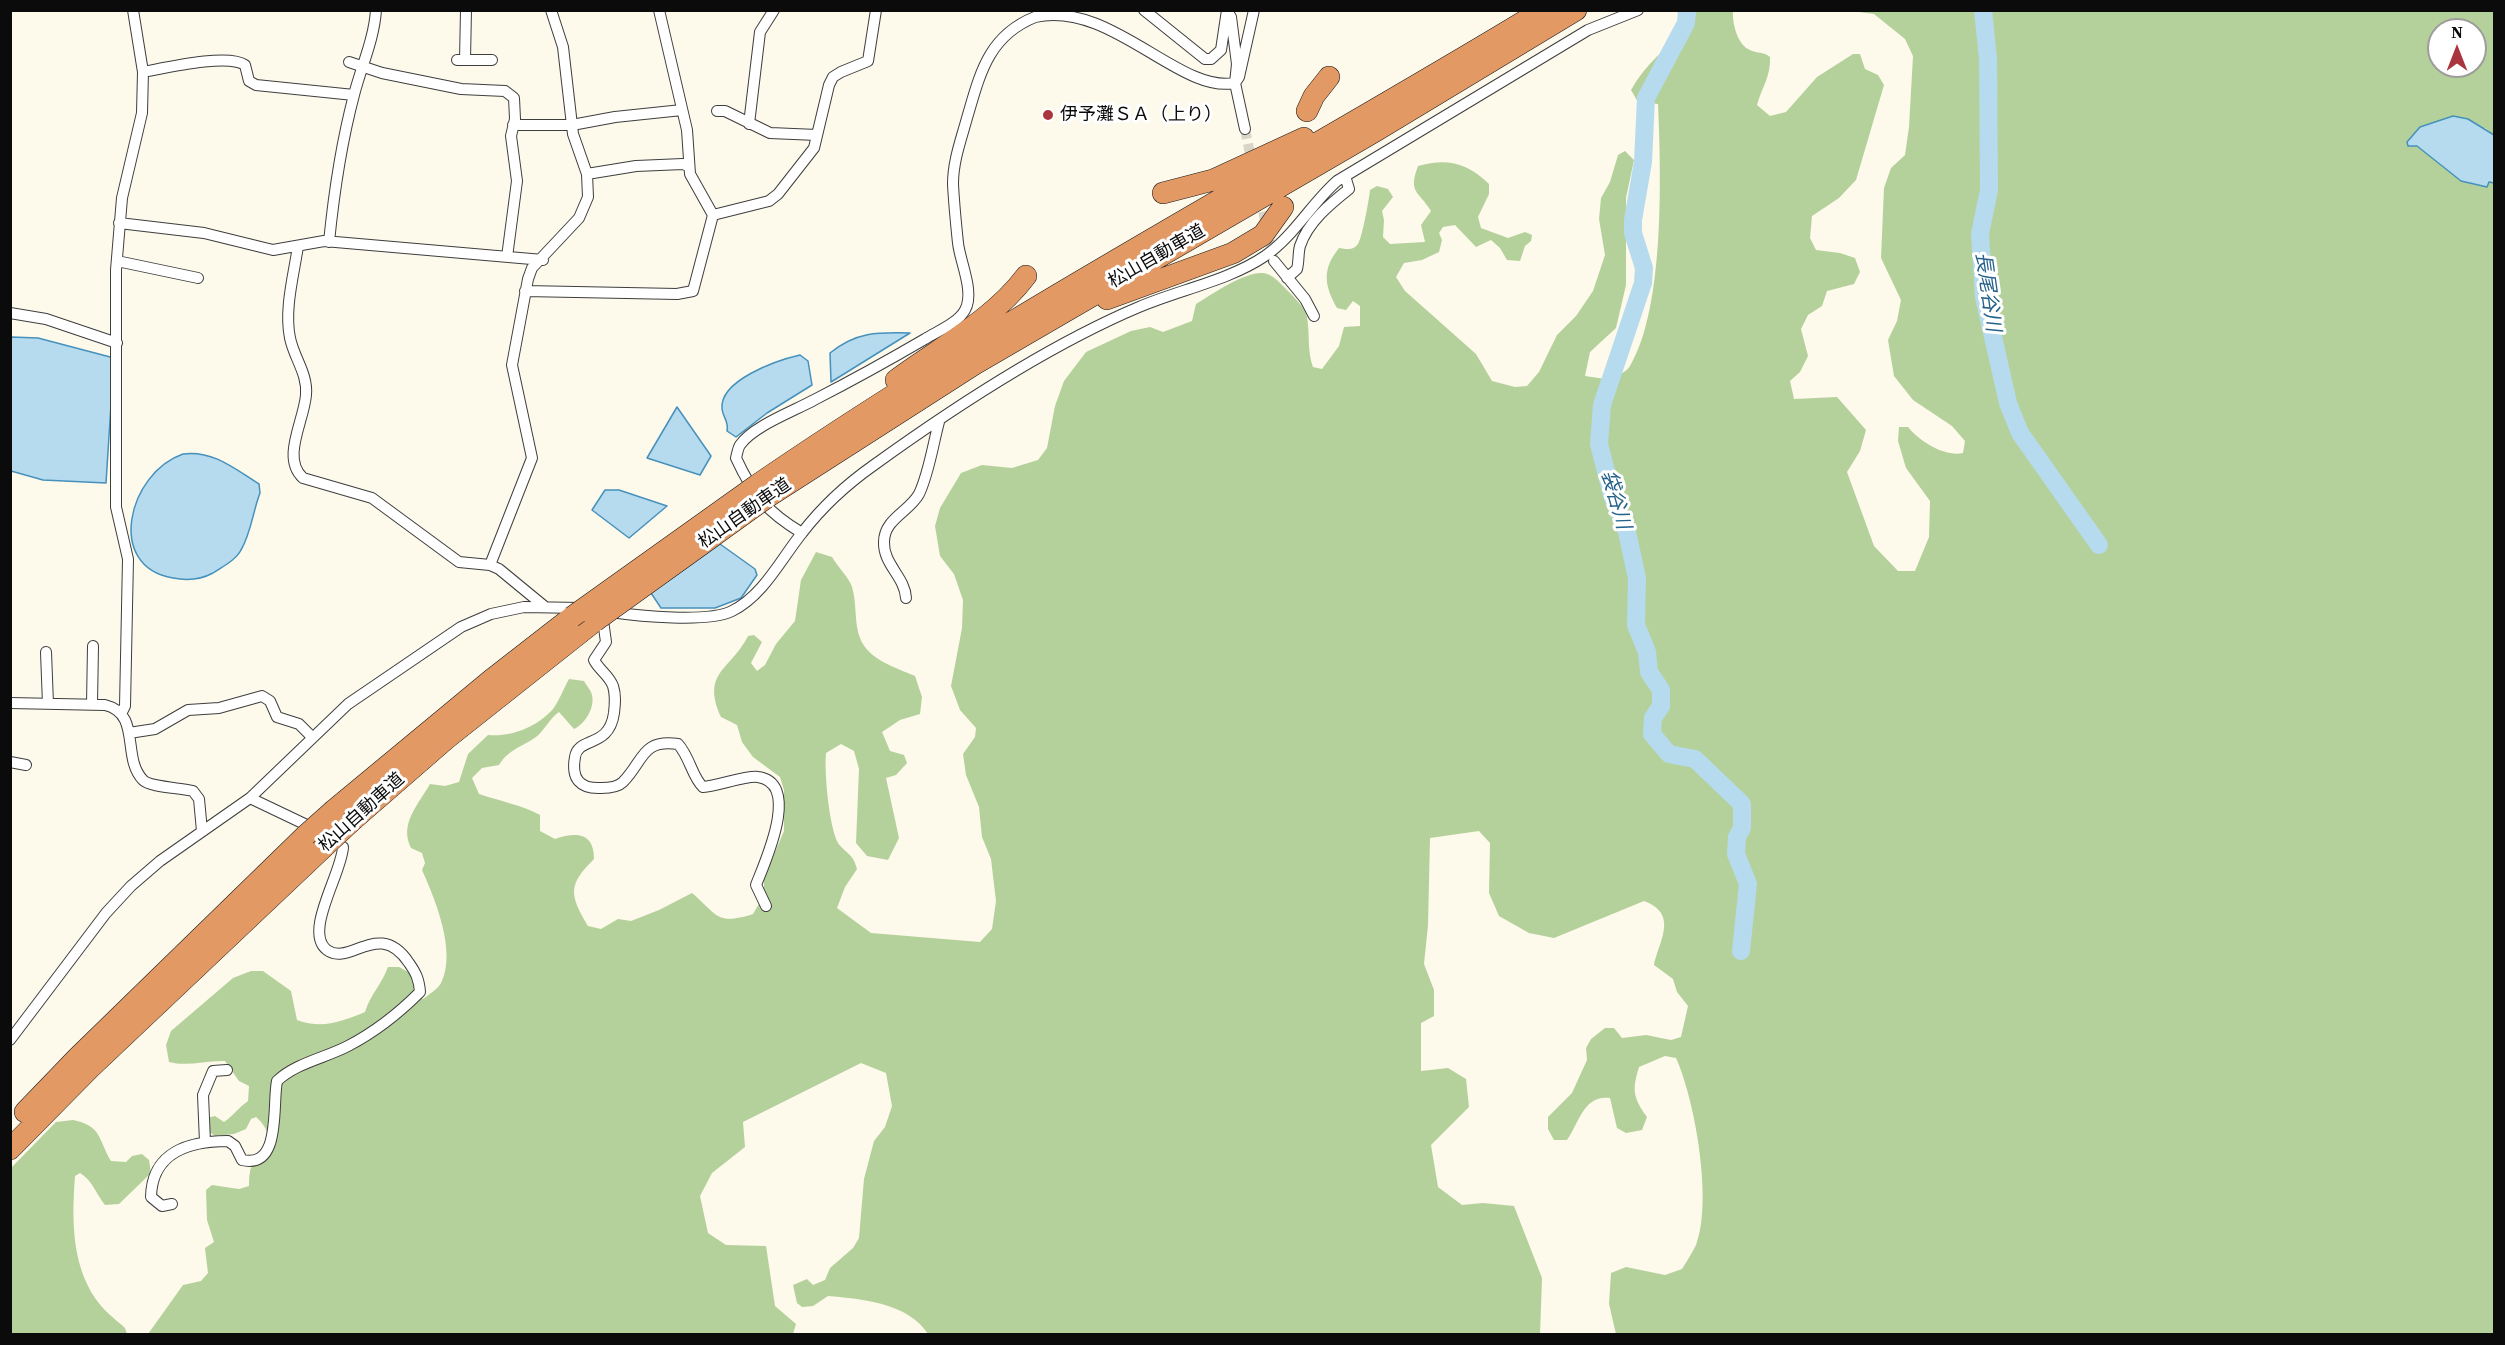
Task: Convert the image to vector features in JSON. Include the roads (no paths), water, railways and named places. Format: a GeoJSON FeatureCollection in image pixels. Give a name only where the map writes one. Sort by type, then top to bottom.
{"type":"FeatureCollection","features":[{"type":"Feature","properties":{"kind":"highway","name":"松山自動車道"},"geometry":{"type":"LineString","coordinates":[[10,1128],[85,1050],[306,835],[491,680],[572,617],[761,492],[894,415],[985,358],[1374,132],[1576,10]]}},
{"type":"Feature","properties":{"kind":"highway","name":"松山自動車道"},"geometry":{"type":"LineString","coordinates":[[10,1149],[90,1068],[354,819],[446,739],[598,616],[761,492],[829,436],[973,347],[1542,11]]}},
{"type":"Feature","properties":{"kind":"highway"},"geometry":{"type":"LineString","coordinates":[[1163,193],[1213,180],[1274,153],[1356,113],[1502,30],[1542,11]]}},
{"type":"Feature","properties":{"kind":"highway"},"geometry":{"type":"LineString","coordinates":[[1307,111],[1314,96],[1329,77]]}},
{"type":"Feature","properties":{"kind":"highway"},"geometry":{"type":"LineString","coordinates":[[894,415],[1090,306],[1178,271],[1233,253],[1263,235],[1283,207]]}},
{"type":"Feature","properties":{"kind":"highway"},"geometry":{"type":"LineString","coordinates":[[761,492],[849,414],[998,307],[1026,276]]}},
{"type":"Feature","properties":{"kind":"street"},"geometry":{"type":"LineString","coordinates":[[122,712],[125,706],[128,656],[128,567],[116,507],[117,261],[125,179],[142,113],[143,72],[133,10]]}},
{"type":"Feature","properties":{"kind":"street"},"geometry":{"type":"LineString","coordinates":[[329,242],[336,173],[354,94],[374,31],[376,10]]}},
{"type":"Feature","properties":{"kind":"street"},"geometry":{"type":"LineString","coordinates":[[466,10],[461,60],[492,60]]}},
{"type":"Feature","properties":{"kind":"street"},"geometry":{"type":"LineString","coordinates":[[490,565],[532,458],[512,365],[525,291],[532,268],[543,260],[584,209],[588,197],[587,174],[572,125],[563,47],[551,10]]}},
{"type":"Feature","properties":{"kind":"street"},"geometry":{"type":"LineString","coordinates":[[525,291],[687,294],[693,291],[713,215],[688,166],[689,146],[659,10]]}},
{"type":"Feature","properties":{"kind":"street"},"geometry":{"type":"LineString","coordinates":[[749,124],[760,32],[774,10]]}},
{"type":"Feature","properties":{"kind":"street"},"geometry":{"type":"LineString","coordinates":[[713,215],[770,201],[808,157],[817,135],[833,77],[868,61],[876,10]]}},
{"type":"Feature","properties":{"kind":"street"},"geometry":{"type":"LineString","coordinates":[[1144,10],[1205,59],[1210,59],[1221,50],[1227,10]]}},
{"type":"Feature","properties":{"kind":"street"},"geometry":{"type":"LineString","coordinates":[[1227,10],[1231,16],[1235,46],[1235,83],[1245,129]]}},
{"type":"Feature","properties":{"kind":"street"},"geometry":{"type":"LineString","coordinates":[[1235,83],[1244,62],[1254,10]]}},
{"type":"Feature","properties":{"kind":"street"},"geometry":{"type":"LineString","coordinates":[[10,1040],[106,913],[160,861],[250,798],[348,704],[461,627],[491,614],[524,606],[544,606],[598,616],[716,615],[732,611],[754,595],[802,533],[849,484],[939,422],[1077,338],[1139,307],[1251,265],[1288,237],[1323,194],[1346,176],[1588,30],[1638,10]]}},
{"type":"Feature","properties":{"kind":"street"},"geometry":{"type":"LineString","coordinates":[[802,533],[775,517],[755,495],[736,458],[740,446],[776,419],[918,343],[965,311],[968,302],[967,286],[958,245],[953,184],[955,161],[982,66],[1003,38],[1019,26],[1051,12],[1092,17],[1129,33],[1207,79],[1225,85],[1235,83]]}},
{"type":"Feature","properties":{"kind":"street"},"geometry":{"type":"LineString","coordinates":[[143,72],[189,64],[234,61],[245,64],[249,81],[256,85],[354,94]]}},
{"type":"Feature","properties":{"kind":"street"},"geometry":{"type":"LineString","coordinates":[[350,62],[362,68],[469,91],[504,91],[514,98],[511,136],[517,181],[507,257]]}},
{"type":"Feature","properties":{"kind":"street"},"geometry":{"type":"LineString","coordinates":[[513,125],[572,125],[615,117],[682,110]]}},
{"type":"Feature","properties":{"kind":"street"},"geometry":{"type":"LineString","coordinates":[[717,111],[725,111],[749,124],[782,135],[817,135]]}},
{"type":"Feature","properties":{"kind":"street"},"geometry":{"type":"LineString","coordinates":[[587,174],[636,166],[683,164],[688,166]]}},
{"type":"Feature","properties":{"kind":"street"},"geometry":{"type":"LineString","coordinates":[[1287,278],[1297,269],[1300,248],[1313,225],[1324,210],[1349,189],[1346,176]]}},
{"type":"Feature","properties":{"kind":"street"},"geometry":{"type":"LineString","coordinates":[[119,223],[204,233],[273,250],[329,242],[543,260]]}},
{"type":"Feature","properties":{"kind":"street"},"geometry":{"type":"LineString","coordinates":[[298,246],[289,329],[304,378],[306,396],[293,456],[297,472],[303,478],[372,498],[459,562],[490,565],[508,575],[544,606]]}},
{"type":"Feature","properties":{"kind":"street"},"geometry":{"type":"LineString","coordinates":[[117,261],[198,278]]}},
{"type":"Feature","properties":{"kind":"street"},"geometry":{"type":"LineString","coordinates":[[1274,261],[1305,299],[1314,316]]}},
{"type":"Feature","properties":{"kind":"street"},"geometry":{"type":"LineString","coordinates":[[10,313],[46,319],[117,344]]}},
{"type":"Feature","properties":{"kind":"street"},"geometry":{"type":"LineString","coordinates":[[906,598],[904,585],[887,558],[884,537],[889,526],[919,494],[939,422]]}},
{"type":"Feature","properties":{"kind":"street"},"geometry":{"type":"LineString","coordinates":[[598,616],[606,642],[594,660],[613,686],[616,696],[613,724],[603,737],[580,747],[575,755],[575,776],[581,785],[588,789],[607,788],[621,784],[646,750],[657,742],[667,742],[678,744],[687,755],[697,781],[703,787],[750,777],[767,780],[777,795],[779,813],[776,835],[756,885],[766,906]]}},
{"type":"Feature","properties":{"kind":"street"},"geometry":{"type":"LineString","coordinates":[[92,704],[93,646]]}},
{"type":"Feature","properties":{"kind":"street"},"geometry":{"type":"LineString","coordinates":[[46,652],[48,704]]}},
{"type":"Feature","properties":{"kind":"street"},"geometry":{"type":"LineString","coordinates":[[129,733],[155,729],[188,710],[219,708],[262,696],[270,701],[277,717],[299,724],[312,737]]}},
{"type":"Feature","properties":{"kind":"street"},"geometry":{"type":"LineString","coordinates":[[10,703],[92,704],[115,707],[122,712],[129,733],[133,763],[143,781],[151,785],[193,791],[199,799],[202,831]]}},
{"type":"Feature","properties":{"kind":"street"},"geometry":{"type":"LineString","coordinates":[[10,762],[26,765]]}},
{"type":"Feature","properties":{"kind":"street"},"geometry":{"type":"LineString","coordinates":[[172,1204],[162,1206],[151,1197],[157,1167],[178,1151],[205,1142],[228,1141],[235,1146],[242,1160],[251,1162],[261,1159],[270,1147],[277,1080],[285,1073],[347,1046],[370,1033],[400,1012],[420,992],[419,979],[405,957],[394,948],[382,943],[371,943],[340,954],[329,952],[322,946],[317,935],[318,922],[342,860],[343,847],[312,828],[250,798]]}},
{"type":"Feature","properties":{"kind":"street"},"geometry":{"type":"LineString","coordinates":[[205,1142],[203,1095],[213,1071],[227,1070]]}},
{"type":"Feature","properties":{"kind":"water"},"geometry":{"type":"Polygon","coordinates":[[[2453,116],[2468,119],[2494,135],[2494,183],[2489,182],[2487,187],[2461,181],[2417,146],[2408,146],[2407,142],[2420,127],[2453,116]]]}},
{"type":"Feature","properties":{"kind":"water"},"geometry":{"type":"Polygon","coordinates":[[[910,333],[831,382],[830,353],[840,346],[867,335],[910,333]]]}},
{"type":"Feature","properties":{"kind":"water"},"geometry":{"type":"Polygon","coordinates":[[[11,337],[38,338],[114,358],[106,483],[43,480],[11,471],[11,337]]]}},
{"type":"Feature","properties":{"kind":"water"},"geometry":{"type":"Polygon","coordinates":[[[800,355],[808,361],[812,385],[767,413],[736,437],[727,431],[722,409],[724,399],[730,389],[752,373],[778,361],[800,355]]]}},
{"type":"Feature","properties":{"kind":"water"},"geometry":{"type":"Polygon","coordinates":[[[677,407],[711,456],[700,475],[647,458],[677,407]]]}},
{"type":"Feature","properties":{"kind":"water"},"geometry":{"type":"Polygon","coordinates":[[[183,454],[204,455],[223,462],[259,484],[260,493],[239,554],[213,573],[189,580],[173,578],[152,570],[138,557],[132,539],[132,519],[138,499],[149,480],[164,464],[183,454]]]}},
{"type":"Feature","properties":{"kind":"water"},"geometry":{"type":"Polygon","coordinates":[[[605,490],[619,490],[667,506],[629,538],[592,510],[605,490]]]}},
{"type":"Feature","properties":{"kind":"water"},"geometry":{"type":"Polygon","coordinates":[[[720,544],[755,569],[757,575],[741,598],[715,608],[661,608],[651,593],[720,544]]]}},
{"type":"Feature","properties":{"kind":"waterway","name":"袋谷川"},"geometry":{"type":"LineString","coordinates":[[1687,10],[1686,23],[1646,98],[1643,162],[1633,220],[1633,233],[1644,268],[1643,283],[1602,405],[1599,444],[1612,495],[1627,532],[1637,578],[1636,625],[1647,652],[1649,672],[1661,690],[1661,706],[1653,718],[1652,734],[1669,754],[1695,759],[1742,804],[1742,828],[1737,837],[1736,854],[1748,884],[1741,951]]}},
{"type":"Feature","properties":{"kind":"waterway","name":"長尾谷川"},"geometry":{"type":"LineString","coordinates":[[1983,10],[1988,59],[1989,190],[1980,234],[1984,297],[2008,403],[2020,433],[2099,545]]}},
{"type":"Feature","properties":{"kind":"tunnel"},"geometry":{"type":"LineString","coordinates":[[1245,129],[1252,164]]}},
{"type":"Feature","properties":{"kind":"tunnel"},"geometry":{"type":"LineString","coordinates":[[1260,197],[1273,257]]}},
{"type":"Feature","properties":{"kind":"place","name":"伊予灘ＳＡ（上り）"},"geometry":{"type":"Point","coordinates":[1048,115]}}]}
